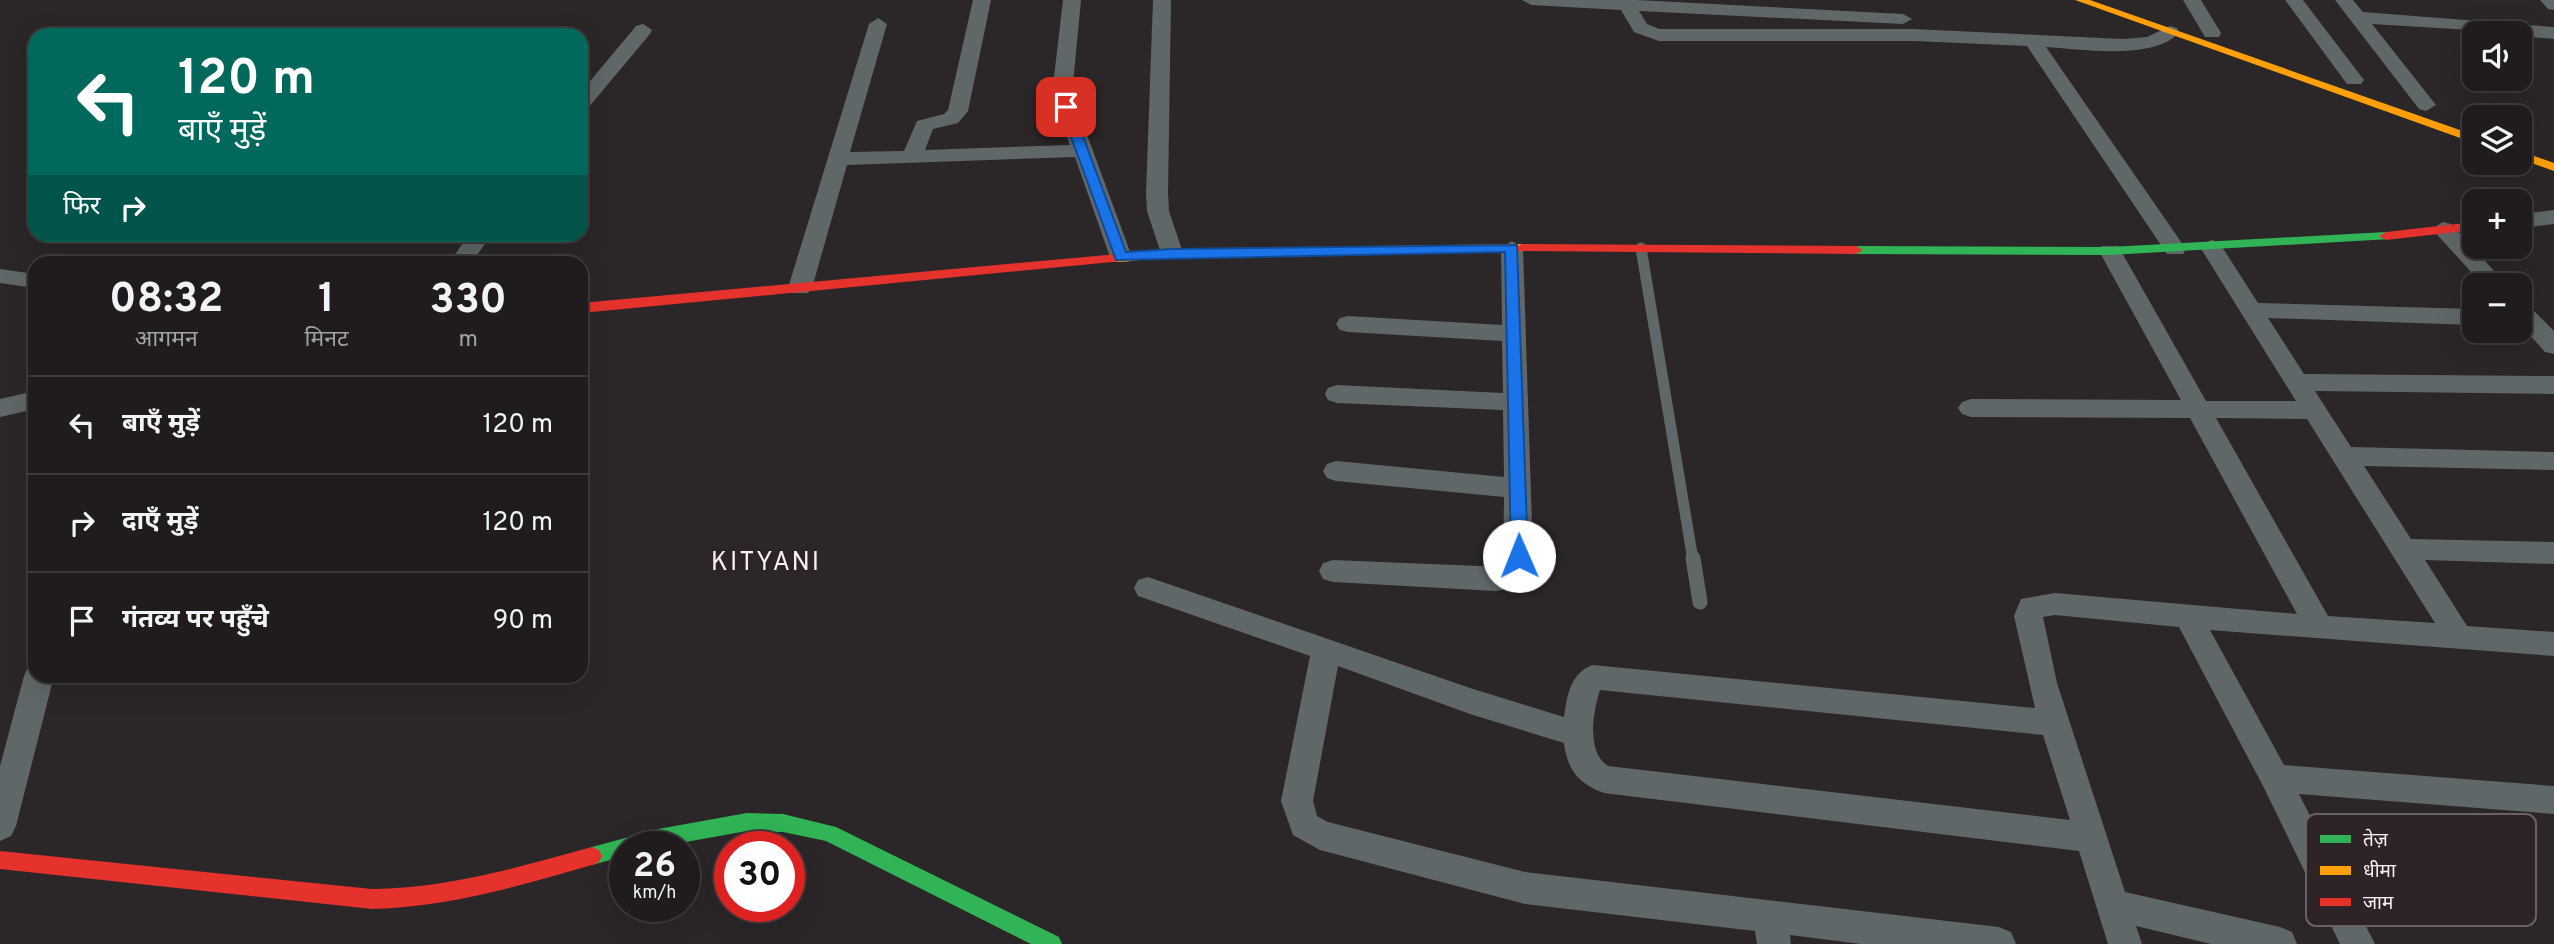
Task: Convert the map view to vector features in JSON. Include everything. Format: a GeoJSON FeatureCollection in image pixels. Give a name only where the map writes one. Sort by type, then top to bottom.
{"type":"FeatureCollection","features":[{"type":"Feature","properties":{"kind":"street"},"geometry":{"type":"LineString","coordinates":[[912,156],[924,125],[951,119],[958,111],[982,0]]}},
{"type":"Feature","properties":{"kind":"street"},"geometry":{"type":"LineString","coordinates":[[1072,0],[1062,94],[1121,257]]}},
{"type":"Feature","properties":{"kind":"street"},"geometry":{"type":"LineString","coordinates":[[1162,0],[1157,192],[1158,211],[1172,253]]}},
{"type":"Feature","properties":{"kind":"street"},"geometry":{"type":"LineString","coordinates":[[1531,0],[1627,2],[2032,40],[2139,44],[2170,32]]}},
{"type":"Feature","properties":{"kind":"street"},"geometry":{"type":"LineString","coordinates":[[1897,0],[1910,27]]}},
{"type":"Feature","properties":{"kind":"street"},"geometry":{"type":"LineString","coordinates":[[2080,0],[2170,32],[2207,38],[2354,80],[2462,118]]}},
{"type":"Feature","properties":{"kind":"street"},"geometry":{"type":"LineString","coordinates":[[2116,0],[2207,38],[2462,134]]}},
{"type":"Feature","properties":{"kind":"street"},"geometry":{"type":"LineString","coordinates":[[2192,0],[2207,38]]}},
{"type":"Feature","properties":{"kind":"street"},"geometry":{"type":"LineString","coordinates":[[2294,0],[2354,80]]}},
{"type":"Feature","properties":{"kind":"street"},"geometry":{"type":"LineString","coordinates":[[2344,0],[2426,105]]}},
{"type":"Feature","properties":{"kind":"street"},"geometry":{"type":"LineString","coordinates":[[2549,0],[2554,5]]}},
{"type":"Feature","properties":{"kind":"street"},"geometry":{"type":"LineString","coordinates":[[1627,2],[1636,26],[1641,31],[1659,35],[1910,27]]}},
{"type":"Feature","properties":{"kind":"street"},"geometry":{"type":"LineString","coordinates":[[2357,17],[2554,33]]}},
{"type":"Feature","properties":{"kind":"street"},"geometry":{"type":"LineString","coordinates":[[800,288],[878,24]]}},
{"type":"Feature","properties":{"kind":"street"},"geometry":{"type":"LineString","coordinates":[[588,96],[643,30]]}},
{"type":"Feature","properties":{"kind":"street"},"geometry":{"type":"LineString","coordinates":[[2032,40],[2175,248]]}},
{"type":"Feature","properties":{"kind":"street"},"geometry":{"type":"LineString","coordinates":[[2532,142],[2554,149]]}},
{"type":"Feature","properties":{"kind":"street"},"geometry":{"type":"LineString","coordinates":[[838,159],[1081,151]]}},
{"type":"Feature","properties":{"kind":"street"},"geometry":{"type":"LineString","coordinates":[[2532,159],[2554,167]]}},
{"type":"Feature","properties":{"kind":"street"},"geometry":{"type":"LineString","coordinates":[[2532,220],[2554,217]]}},
{"type":"Feature","properties":{"kind":"street"},"geometry":{"type":"LineString","coordinates":[[588,307],[1172,253],[1512,248],[2110,251],[2381,237],[2462,227]]}},
{"type":"Feature","properties":{"kind":"street"},"geometry":{"type":"LineString","coordinates":[[2443,229],[2485,273]]}},
{"type":"Feature","properties":{"kind":"street"},"geometry":{"type":"LineString","coordinates":[[2211,247],[2458,636]]}},
{"type":"Feature","properties":{"kind":"street"},"geometry":{"type":"LineString","coordinates":[[1333,571],[1496,580],[1509,578],[1516,573],[1519,556],[1512,248]]}},
{"type":"Feature","properties":{"kind":"street"},"geometry":{"type":"LineString","coordinates":[[2110,251],[2195,408],[2319,626]]}},
{"type":"Feature","properties":{"kind":"street"},"geometry":{"type":"LineString","coordinates":[[2,282],[28,281]]}},
{"type":"Feature","properties":{"kind":"street"},"geometry":{"type":"LineString","coordinates":[[2250,310],[2462,317]]}},
{"type":"Feature","properties":{"kind":"street"},"geometry":{"type":"LineString","coordinates":[[1348,324],[1514,334]]}},
{"type":"Feature","properties":{"kind":"street"},"geometry":{"type":"LineString","coordinates":[[2532,325],[2554,346]]}},
{"type":"Feature","properties":{"kind":"street"},"geometry":{"type":"LineString","coordinates":[[2296,382],[2554,385]]}},
{"type":"Feature","properties":{"kind":"street"},"geometry":{"type":"LineString","coordinates":[[1336,394],[1516,402]]}},
{"type":"Feature","properties":{"kind":"street"},"geometry":{"type":"LineString","coordinates":[[0,408],[28,402]]}},
{"type":"Feature","properties":{"kind":"street"},"geometry":{"type":"LineString","coordinates":[[1971,408],[2314,410]]}},
{"type":"Feature","properties":{"kind":"street"},"geometry":{"type":"LineString","coordinates":[[2343,456],[2554,461]]}},
{"type":"Feature","properties":{"kind":"street"},"geometry":{"type":"LineString","coordinates":[[1336,471],[1518,488]]}},
{"type":"Feature","properties":{"kind":"street"},"geometry":{"type":"LineString","coordinates":[[2402,549],[2554,553]]}},
{"type":"Feature","properties":{"kind":"street"},"geometry":{"type":"LineString","coordinates":[[1148,588],[1234,614],[1501,713],[1579,734]]}},
{"type":"Feature","properties":{"kind":"street"},"geometry":{"type":"LineString","coordinates":[[2125,944],[2042,683],[2028,616],[2031,607],[2055,604],[2188,617],[2554,644]]}},
{"type":"Feature","properties":{"kind":"street"},"geometry":{"type":"LineString","coordinates":[[2188,617],[2306,840]]}},
{"type":"Feature","properties":{"kind":"street"},"geometry":{"type":"LineString","coordinates":[[1326,650],[1297,800],[1304,825],[1320,835],[1525,888],[1771,930],[1999,944]]}},
{"type":"Feature","properties":{"kind":"street"},"geometry":{"type":"LineString","coordinates":[[2054,723],[1593,677],[1584,688],[1579,734],[1580,755],[1586,766],[1604,779],[2093,838]]}},
{"type":"Feature","properties":{"kind":"street"},"geometry":{"type":"LineString","coordinates":[[2,814],[37,683]]}},
{"type":"Feature","properties":{"kind":"street"},"geometry":{"type":"LineString","coordinates":[[2275,778],[2554,800]]}},
{"type":"Feature","properties":{"kind":"street"},"geometry":{"type":"LineString","coordinates":[[0,860],[372,899],[412,900],[453,894],[671,835],[747,822],[783,823],[829,833],[1052,944]]}},
{"type":"Feature","properties":{"kind":"street"},"geometry":{"type":"LineString","coordinates":[[2114,905],[2280,944]]}},
{"type":"Feature","properties":{"kind":"street"},"geometry":{"type":"LineString","coordinates":[[2349,926],[2358,944]]}},
{"type":"Feature","properties":{"kind":"lane"},"geometry":{"type":"LineString","coordinates":[[1642,248],[1700,602]]}},
{"type":"Feature","properties":{"kind":"traffic: fast"},"geometry":{"type":"LineString","coordinates":[[1856,250],[2110,251],[2386,236]]}},
{"type":"Feature","properties":{"kind":"traffic: fast"},"geometry":{"type":"LineString","coordinates":[[592,856],[658,838],[747,822],[783,823],[829,833],[1052,944]]}},
{"type":"Feature","properties":{"kind":"traffic: slow"},"geometry":{"type":"LineString","coordinates":[[2080,0],[2462,135]]}},
{"type":"Feature","properties":{"kind":"traffic: slow"},"geometry":{"type":"LineString","coordinates":[[2532,159],[2554,167]]}},
{"type":"Feature","properties":{"kind":"traffic: slow"},"geometry":{"type":"LineString","coordinates":[[1118,258],[1172,253],[1522,248]]}},
{"type":"Feature","properties":{"kind":"traffic: jam"},"geometry":{"type":"LineString","coordinates":[[2386,236],[2462,227]]}},
{"type":"Feature","properties":{"kind":"traffic: jam"},"geometry":{"type":"LineString","coordinates":[[1522,248],[1856,250]]}},
{"type":"Feature","properties":{"kind":"traffic: jam"},"geometry":{"type":"LineString","coordinates":[[588,307],[1118,258]]}},
{"type":"Feature","properties":{"kind":"traffic: jam"},"geometry":{"type":"LineString","coordinates":[[0,860],[372,899],[400,899],[456,892],[592,856]]}},
{"type":"Feature","properties":{"kind":"district","name":"KITYANI"},"geometry":{"type":"Point","coordinates":[766,561]}},
{"type":"Feature","properties":{"kind":"route"},"geometry":{"type":"LineString","coordinates":[[1066,107],[1121,257],[1172,253],[1512,248],[1519,556]]}}]}
